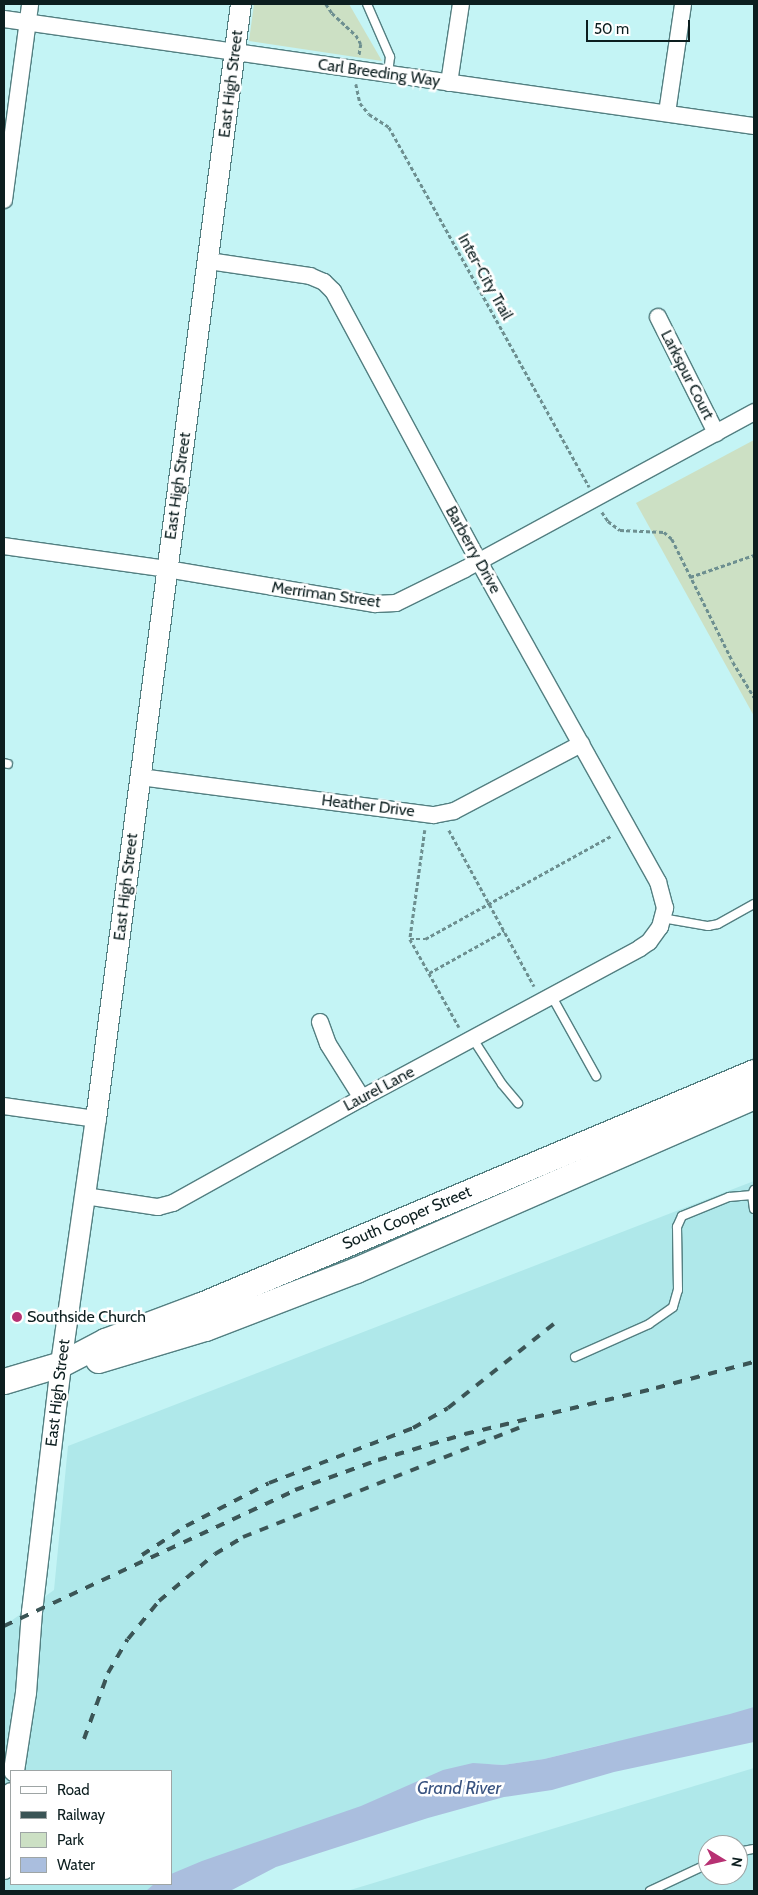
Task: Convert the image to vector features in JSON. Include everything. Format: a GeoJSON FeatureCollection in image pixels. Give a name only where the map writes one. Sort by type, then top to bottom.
{"type":"FeatureCollection","features":[{"type":"Feature","properties":{"kind":"main road","name":"South Cooper Street"},"geometry":{"type":"LineString","coordinates":[[4,1381],[61,1364],[105,1341],[201,1305],[754,1072]]}},
{"type":"Feature","properties":{"kind":"main road","name":"South Cooper Street"},"geometry":{"type":"LineString","coordinates":[[61,1364],[85,1364],[205,1328],[356,1270],[754,1096]]}},
{"type":"Feature","properties":{"kind":"street"},"geometry":{"type":"LineString","coordinates":[[4,200],[30,4]]}},
{"type":"Feature","properties":{"kind":"street","name":"East High Street"},"geometry":{"type":"LineString","coordinates":[[14,1770],[26,1693],[32,1612],[61,1364],[96,1119],[166,569],[242,4]]}},
{"type":"Feature","properties":{"kind":"street"},"geometry":{"type":"LineString","coordinates":[[449,83],[461,4]]}},
{"type":"Feature","properties":{"kind":"street"},"geometry":{"type":"LineString","coordinates":[[668,113],[683,4]]}},
{"type":"Feature","properties":{"kind":"street","name":"Carl Breeding Way"},"geometry":{"type":"LineString","coordinates":[[4,18],[236,53],[754,126]]}},
{"type":"Feature","properties":{"kind":"street","name":"Barberry Drive"},"geometry":{"type":"LineString","coordinates":[[208,261],[310,276],[324,282],[333,291],[479,562],[658,882],[665,902],[661,923]]}},
{"type":"Feature","properties":{"kind":"street","name":"Larkspur Court"},"geometry":{"type":"LineString","coordinates":[[658,317],[716,433]]}},
{"type":"Feature","properties":{"kind":"street","name":"Merriman Street"},"geometry":{"type":"LineString","coordinates":[[4,546],[166,569],[375,604],[396,603],[414,596],[479,562],[754,412]]}},
{"type":"Feature","properties":{"kind":"street","name":"Heather Drive"},"geometry":{"type":"LineString","coordinates":[[140,778],[434,814],[454,811],[581,744]]}},
{"type":"Feature","properties":{"kind":"street","name":"Laurel Lane"},"geometry":{"type":"LineString","coordinates":[[85,1196],[158,1207],[174,1203],[362,1098],[640,948],[649,942],[661,923]]}},
{"type":"Feature","properties":{"kind":"street"},"geometry":{"type":"LineString","coordinates":[[320,1022],[328,1044],[362,1098]]}},
{"type":"Feature","properties":{"kind":"street"},"geometry":{"type":"LineString","coordinates":[[4,1106],[96,1119]]}},
{"type":"Feature","properties":{"kind":"street"},"geometry":{"type":"LineString","coordinates":[[4,1870],[10,1805]]}},
{"type":"Feature","properties":{"kind":"lane"},"geometry":{"type":"LineString","coordinates":[[367,4],[390,57],[388,74]]}},
{"type":"Feature","properties":{"kind":"lane"},"geometry":{"type":"LineString","coordinates":[[661,923],[708,926],[718,924],[754,904]]}},
{"type":"Feature","properties":{"kind":"lane"},"geometry":{"type":"LineString","coordinates":[[552,995],[596,1076]]}},
{"type":"Feature","properties":{"kind":"lane"},"geometry":{"type":"LineString","coordinates":[[472,1039],[502,1084],[518,1103]]}},
{"type":"Feature","properties":{"kind":"lane"},"geometry":{"type":"LineString","coordinates":[[575,1357],[649,1324],[673,1307],[678,1290],[677,1227],[682,1216],[729,1197],[753,1192],[754,1209]]}},
{"type":"Feature","properties":{"kind":"lane"},"geometry":{"type":"LineString","coordinates":[[650,1891],[698,1869]]}},
{"type":"Feature","properties":{"kind":"path"},"geometry":{"type":"LineString","coordinates":[[326,4],[332,13],[356,34],[361,44],[360,53]]}},
{"type":"Feature","properties":{"kind":"path","name":"Inter-City Trail"},"geometry":{"type":"LineString","coordinates":[[356,88],[360,103],[369,114],[389,126],[587,485]]}},
{"type":"Feature","properties":{"kind":"path"},"geometry":{"type":"LineString","coordinates":[[604,516],[620,530],[664,532],[672,539],[733,662],[754,697]]}},
{"type":"Feature","properties":{"kind":"path"},"geometry":{"type":"LineString","coordinates":[[690,577],[754,555]]}},
{"type":"Feature","properties":{"kind":"path"},"geometry":{"type":"LineString","coordinates":[[425,830],[410,939],[459,1027]]}},
{"type":"Feature","properties":{"kind":"path"},"geometry":{"type":"LineString","coordinates":[[449,830],[534,986]]}},
{"type":"Feature","properties":{"kind":"path"},"geometry":{"type":"LineString","coordinates":[[410,939],[425,939],[612,836]]}},
{"type":"Feature","properties":{"kind":"path"},"geometry":{"type":"LineString","coordinates":[[429,973],[504,931]]}},
{"type":"Feature","properties":{"kind":"shaded area"},"geometry":{"type":"Polygon","coordinates":[[[754,1181],[754,1718],[605,1744],[544,1759],[503,1765],[491,1764],[172,1881],[172,1770],[10,1770],[10,1885],[162,1885],[145,1891],[4,1891],[4,1626],[54,1590],[68,1446],[754,1181]]]}},
{"type":"Feature","properties":{"kind":"shaded area"},"geometry":{"type":"Polygon","coordinates":[[[754,1768],[754,1891],[347,1891],[754,1768]]]}},
{"type":"Feature","properties":{"kind":"green space"},"geometry":{"type":"Polygon","coordinates":[[[254,4],[349,4],[382,61],[249,41],[254,4]]]}},
{"type":"Feature","properties":{"kind":"green space"},"geometry":{"type":"Polygon","coordinates":[[[754,440],[754,716],[636,503],[754,440]]]}},
{"type":"Feature","properties":{"kind":"water","name":"Grand River"},"geometry":{"type":"Polygon","coordinates":[[[754,1707],[754,1742],[614,1772],[552,1790],[504,1797],[428,1818],[276,1867],[230,1891],[146,1891],[153,1885],[172,1885],[172,1874],[202,1861],[361,1806],[443,1770],[473,1763],[503,1765],[544,1759],[754,1707]]]}},
{"type":"Feature","properties":{"kind":"railway"},"geometry":{"type":"LineString","coordinates":[[142,1555],[186,1526],[269,1483],[413,1428],[448,1408],[556,1322]]}},
{"type":"Feature","properties":{"kind":"railway"},"geometry":{"type":"LineString","coordinates":[[4,1626],[295,1490],[378,1460],[465,1434],[656,1388],[754,1362]]}},
{"type":"Feature","properties":{"kind":"railway"},"geometry":{"type":"LineString","coordinates":[[84,1739],[108,1673],[128,1639],[159,1601],[215,1554],[243,1537],[524,1426]]}},
{"type":"Feature","properties":{"kind":"place","name":"Southside Church"},"geometry":{"type":"Point","coordinates":[17,1317]}}]}
